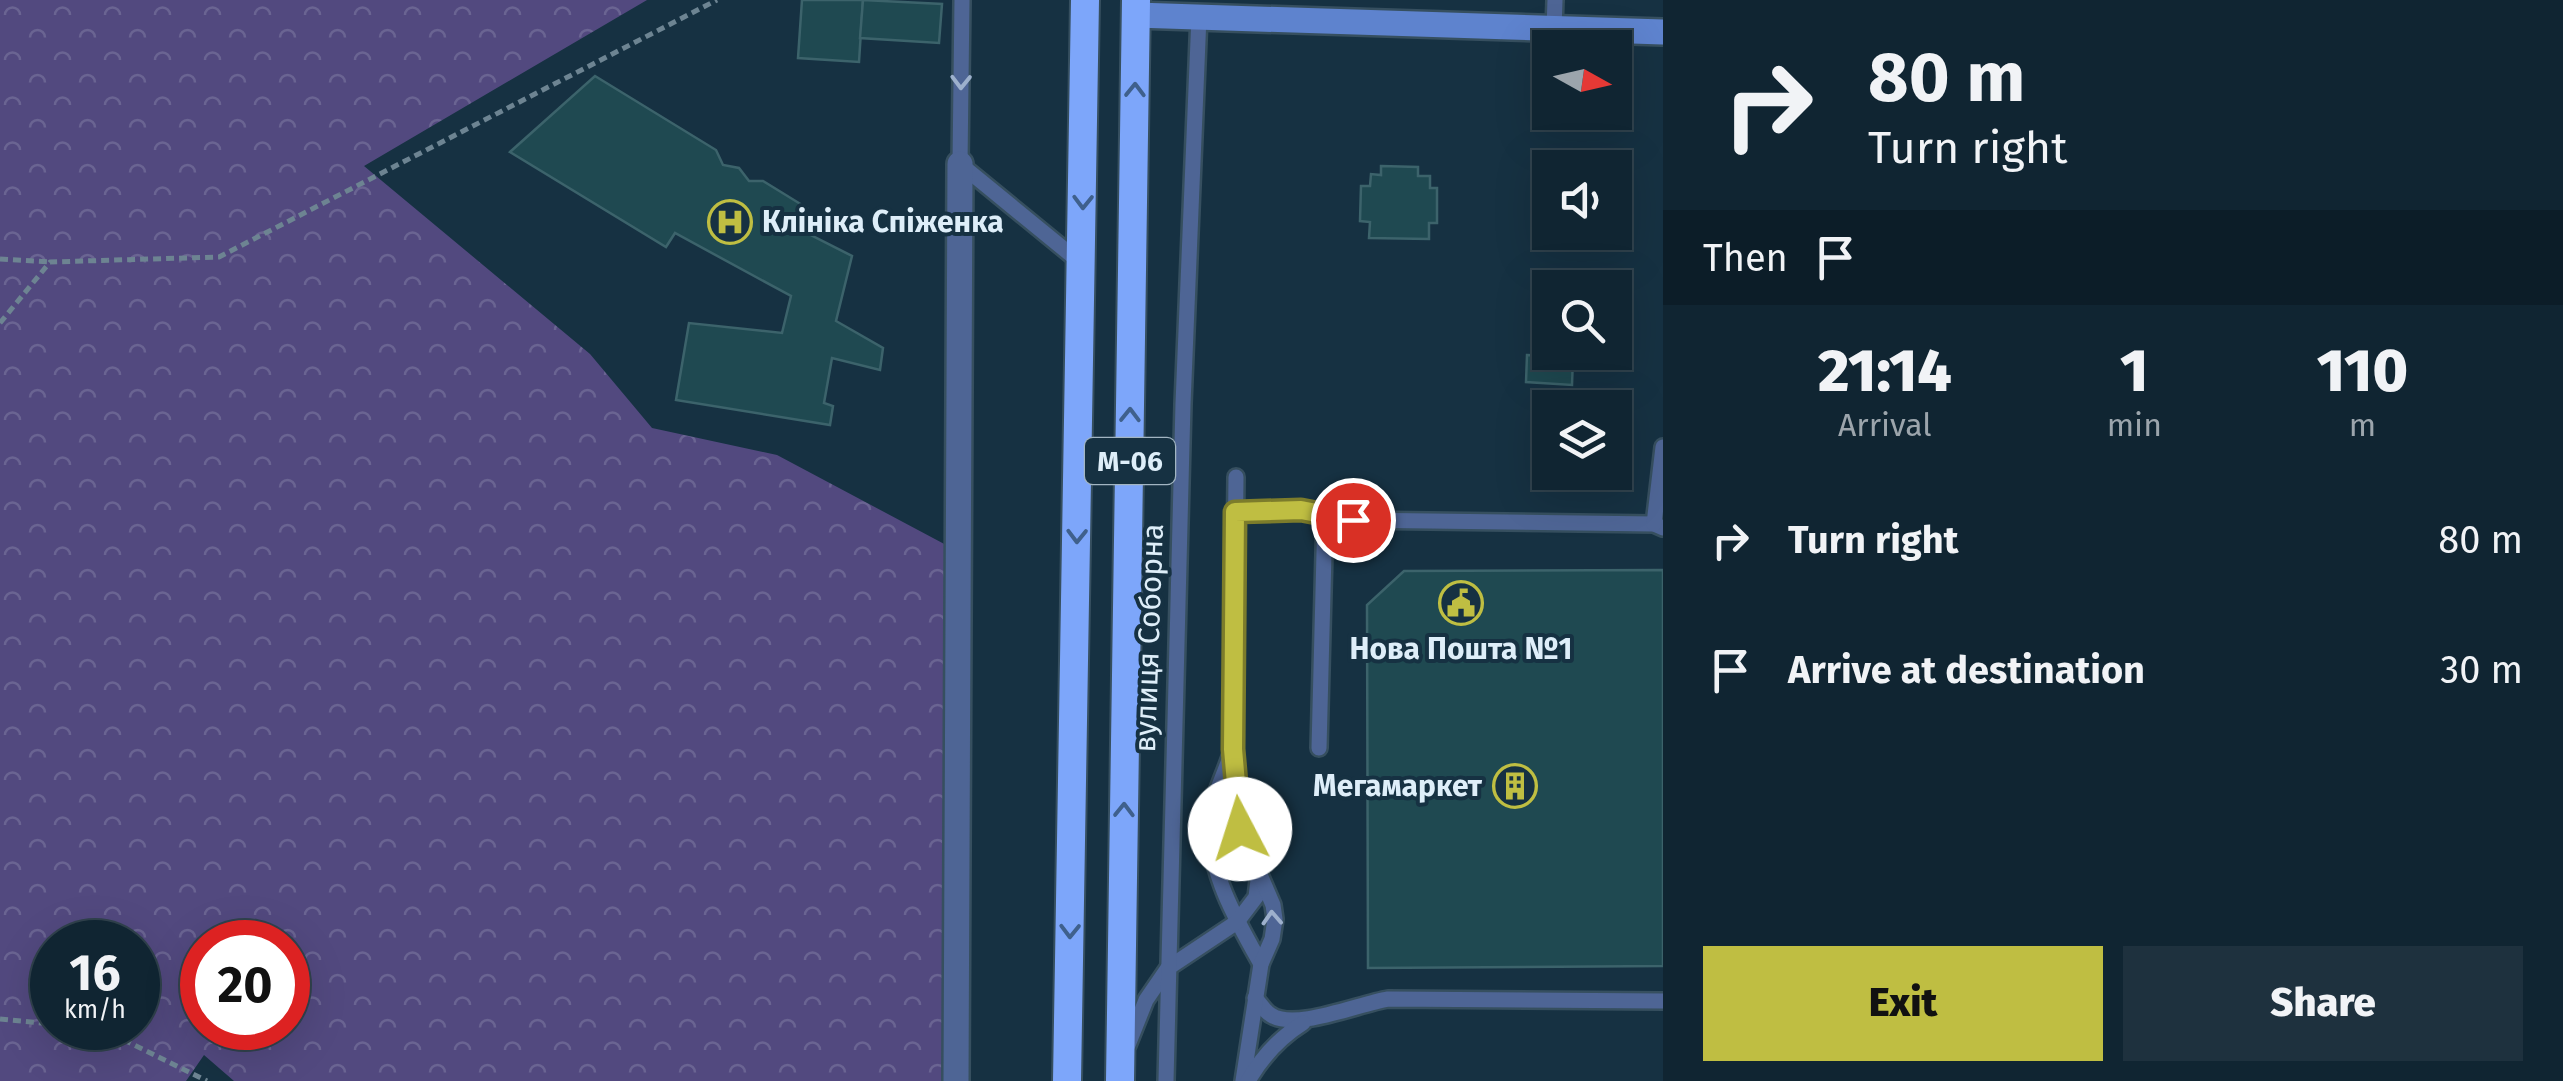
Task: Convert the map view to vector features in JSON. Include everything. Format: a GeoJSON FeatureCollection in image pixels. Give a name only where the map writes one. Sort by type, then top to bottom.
{"type":"FeatureCollection","features":[{"type":"Feature","properties":{"kind":"highway","name":"М-06"},"geometry":{"type":"LineString","coordinates":[[1067,1081],[1085,0]]}},
{"type":"Feature","properties":{"kind":"highway","name":"М-06"},"geometry":{"type":"LineString","coordinates":[[1120,1072],[1136,8]]}},
{"type":"Feature","properties":{"kind":"main road"},"geometry":{"type":"LineString","coordinates":[[1136,8],[1199,16],[1663,32]]}},
{"type":"Feature","properties":{"kind":"street"},"geometry":{"type":"LineString","coordinates":[[956,1081],[960,164]]}},
{"type":"Feature","properties":{"kind":"lane"},"geometry":{"type":"LineString","coordinates":[[962,0],[960,164],[1082,264]]}},
{"type":"Feature","properties":{"kind":"lane"},"geometry":{"type":"LineString","coordinates":[[1554,29],[1556,0]]}},
{"type":"Feature","properties":{"kind":"lane","name":"вулиця Соборна"},"geometry":{"type":"LineString","coordinates":[[1166,1081],[1183,404],[1199,16]]}},
{"type":"Feature","properties":{"kind":"lane"},"geometry":{"type":"LineString","coordinates":[[1235,512],[1301,510],[1353,520],[1659,526],[1663,447]]}},
{"type":"Feature","properties":{"kind":"lane"},"geometry":{"type":"LineString","coordinates":[[1236,477],[1233,749],[1240,829],[1247,853],[1273,904],[1275,919],[1272,939],[1261,964],[1246,1081]]}},
{"type":"Feature","properties":{"kind":"lane"},"geometry":{"type":"LineString","coordinates":[[1319,748],[1325,514]]}},
{"type":"Feature","properties":{"kind":"lane"},"geometry":{"type":"LineString","coordinates":[[1233,749],[1210,824],[1214,858],[1237,922],[1261,964]]}},
{"type":"Feature","properties":{"kind":"lane"},"geometry":{"type":"LineString","coordinates":[[1120,1072],[1146,1000],[1168,968],[1237,922],[1256,897],[1258,872]]}},
{"type":"Feature","properties":{"kind":"lane"},"geometry":{"type":"LineString","coordinates":[[1255,998],[1270,1015],[1287,1021],[1306,1021]]}},
{"type":"Feature","properties":{"kind":"lane"},"geometry":{"type":"LineString","coordinates":[[1246,1081],[1275,1044],[1306,1021],[1388,1000],[1663,1002]]}},
{"type":"Feature","properties":{"kind":"path"},"geometry":{"type":"LineString","coordinates":[[0,259],[50,262],[219,257],[717,0]]}},
{"type":"Feature","properties":{"kind":"path"},"geometry":{"type":"LineString","coordinates":[[0,323],[50,262]]}},
{"type":"Feature","properties":{"kind":"path"},"geometry":{"type":"LineString","coordinates":[[0,1019],[30,1022]]}},
{"type":"Feature","properties":{"kind":"path"},"geometry":{"type":"LineString","coordinates":[[144,1050],[207,1081]]}},
{"type":"Feature","properties":{"kind":"green space"},"geometry":{"type":"Polygon","coordinates":[[[0,0],[647,0],[364,166],[590,354],[652,428],[777,455],[948,546],[952,1081],[234,1081],[204,1055],[186,1081],[0,1081],[0,0]]]}},
{"type":"Feature","properties":{"kind":"building"},"geometry":{"type":"Polygon","coordinates":[[[802,0],[863,0],[859,62],[798,58],[802,0]]]}},
{"type":"Feature","properties":{"kind":"building"},"geometry":{"type":"Polygon","coordinates":[[[863,0],[942,4],[939,43],[860,38],[863,0]]]}},
{"type":"Feature","properties":{"kind":"building"},"geometry":{"type":"Polygon","coordinates":[[[595,76],[716,150],[723,165],[739,168],[749,181],[763,181],[807,208],[803,231],[852,256],[836,321],[883,348],[880,370],[832,358],[824,403],[833,406],[830,425],[676,400],[689,323],[782,333],[791,296],[675,233],[666,247],[510,152],[595,76]]]}},
{"type":"Feature","properties":{"kind":"building"},"geometry":{"type":"Polygon","coordinates":[[[1381,166],[1418,167],[1418,176],[1430,176],[1430,188],[1437,188],[1437,223],[1429,223],[1429,239],[1369,238],[1370,222],[1360,221],[1361,186],[1370,186],[1371,174],[1381,175],[1381,166]]]}},
{"type":"Feature","properties":{"kind":"building"},"geometry":{"type":"Polygon","coordinates":[[[1527,355],[1532,355],[1532,370],[1573,370],[1572,385],[1526,382],[1527,355]]]}},
{"type":"Feature","properties":{"kind":"building","name":"Мегамаркет"},"geometry":{"type":"Polygon","coordinates":[[[1663,570],[1663,966],[1368,968],[1367,605],[1404,571],[1663,570]]]}},
{"type":"Feature","properties":{"kind":"place","name":"Клініка Спіженка"},"geometry":{"type":"Point","coordinates":[730,222]}},
{"type":"Feature","properties":{"kind":"place","name":"Нова Пошта №1"},"geometry":{"type":"Point","coordinates":[1461,603]}},
{"type":"Feature","properties":{"kind":"place","name":"Мегамаркет"},"geometry":{"type":"Point","coordinates":[1515,786]}},
{"type":"Feature","properties":{"kind":"route"},"geometry":{"type":"LineString","coordinates":[[1240,829],[1233,749],[1235,512],[1301,510],[1353,520]]}}]}
